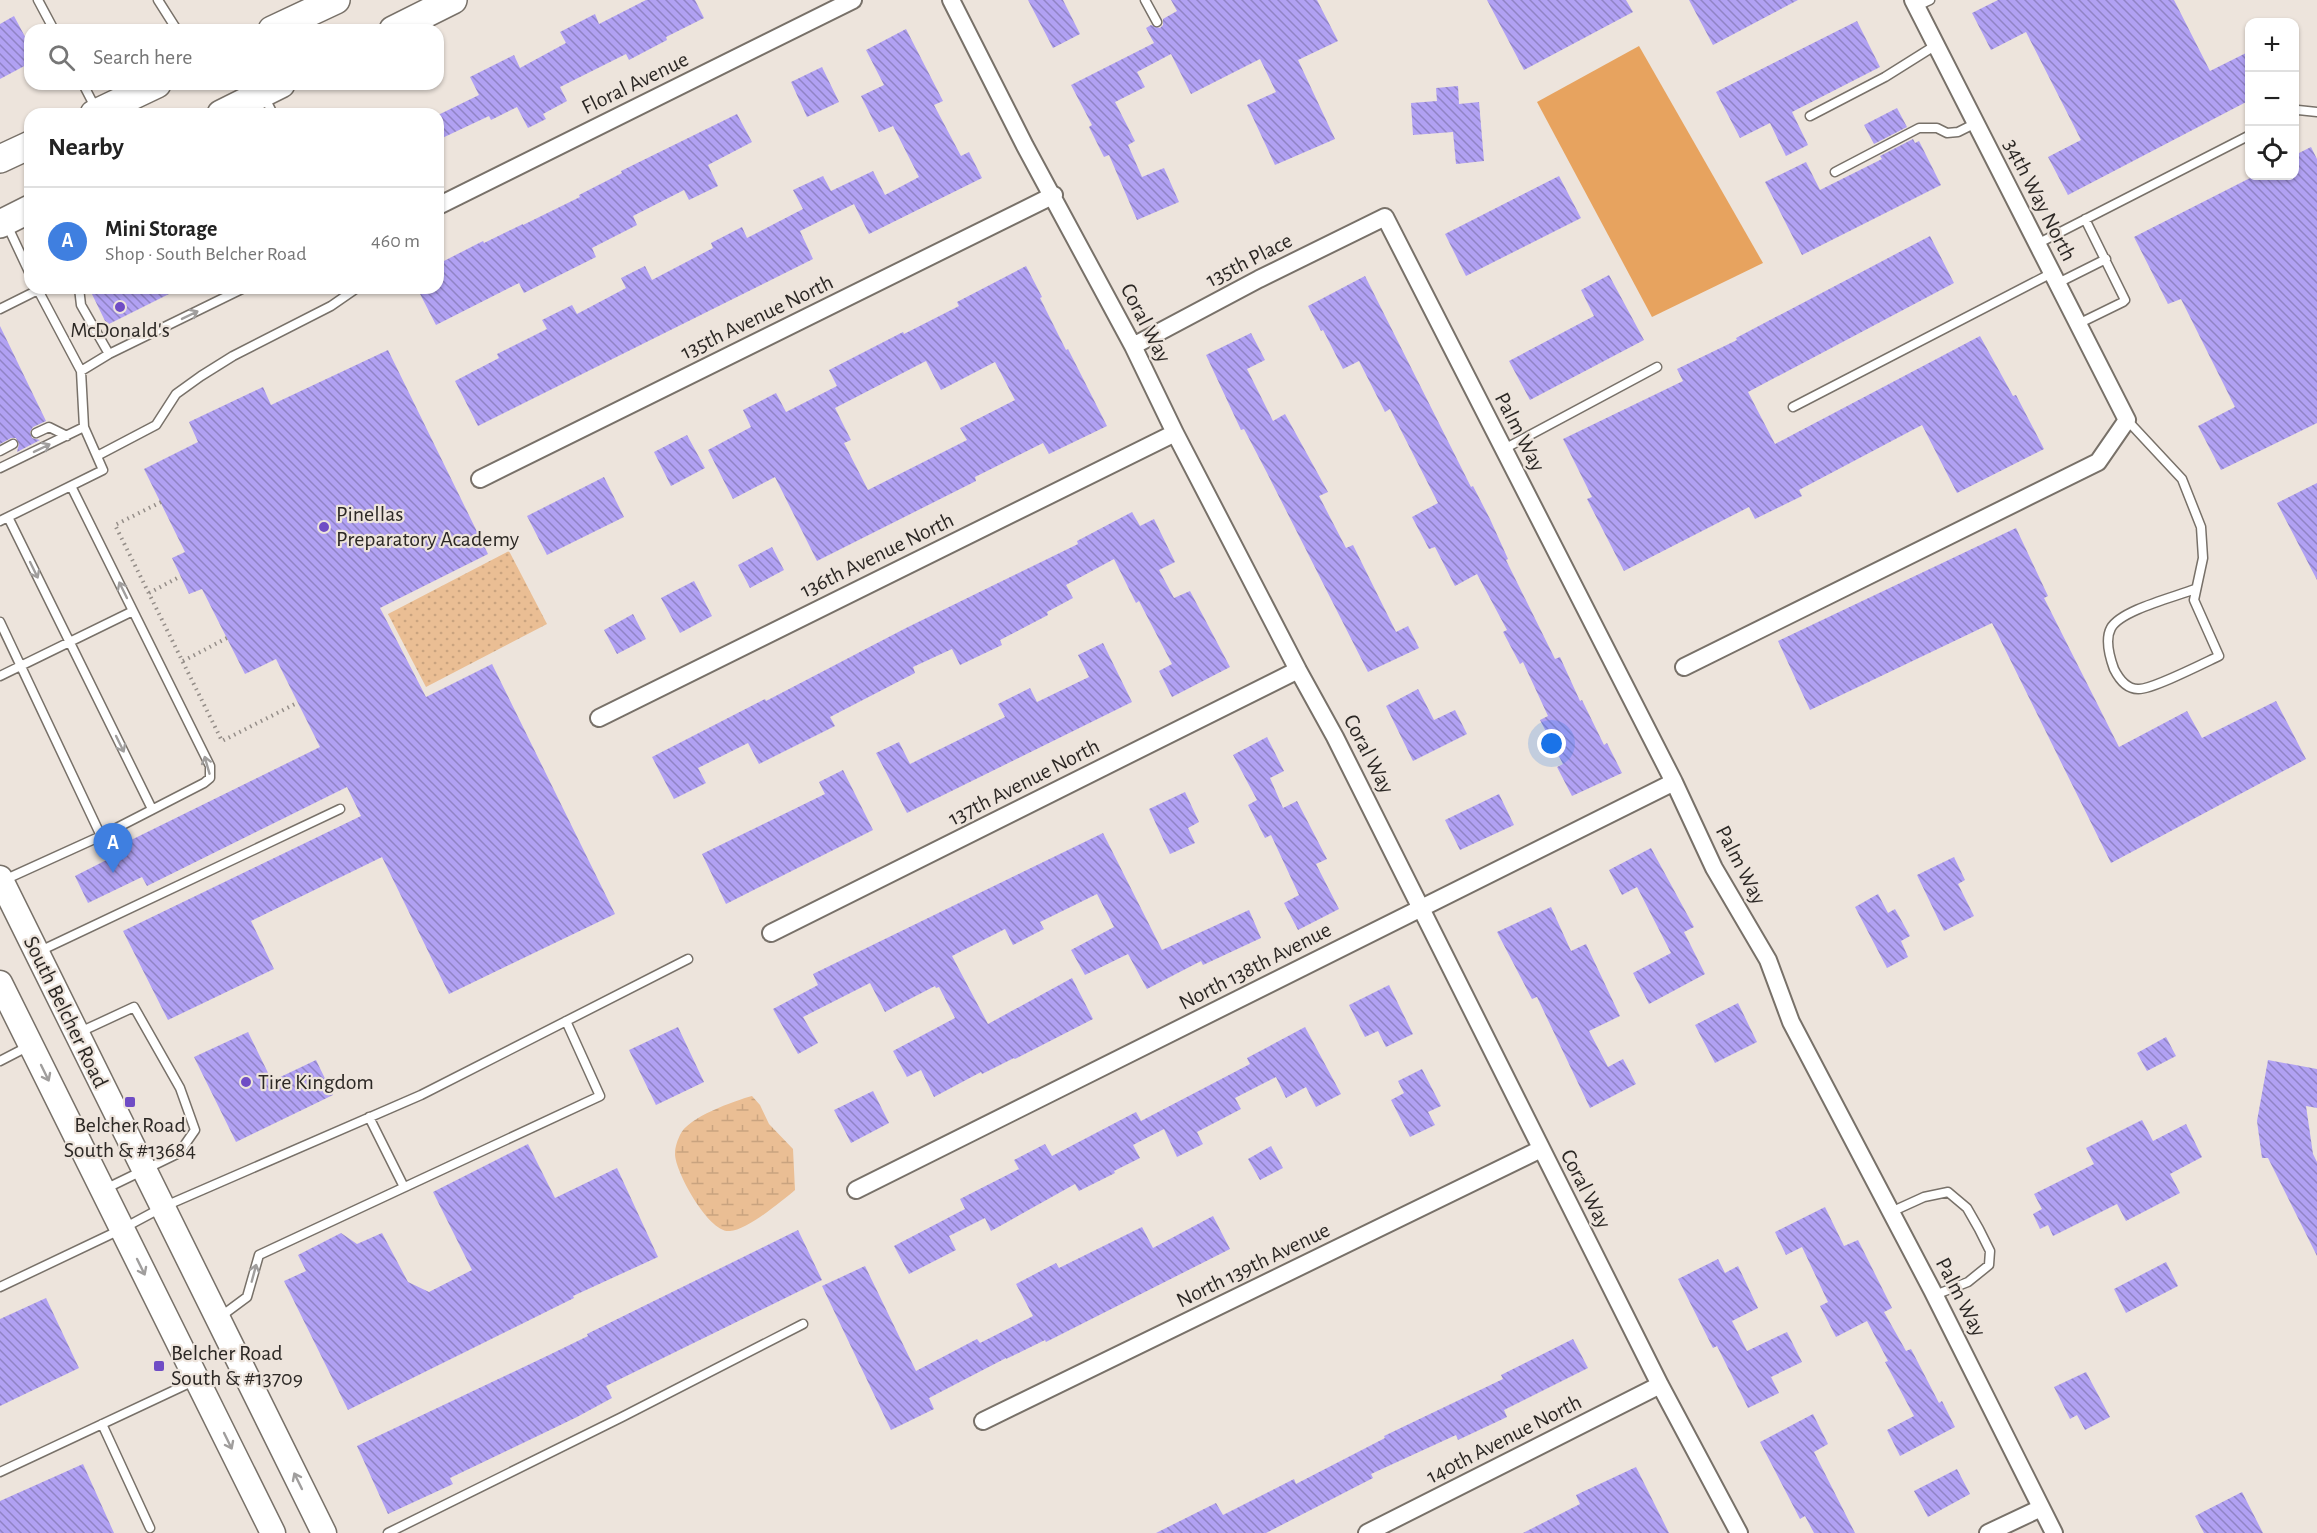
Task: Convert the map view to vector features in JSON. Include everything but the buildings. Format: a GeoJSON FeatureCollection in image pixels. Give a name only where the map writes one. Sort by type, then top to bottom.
{"type":"FeatureCollection","features":[{"type":"Feature","properties":{"kind":"main road"},"geometry":{"type":"LineString","coordinates":[[405,24],[453,0]]}},
{"type":"Feature","properties":{"kind":"main road"},"geometry":{"type":"LineString","coordinates":[[284,24],[330,1]]}},
{"type":"Feature","properties":{"kind":"main road"},"geometry":{"type":"LineString","coordinates":[[107,108],[144,90]]}},
{"type":"Feature","properties":{"kind":"main road"},"geometry":{"type":"LineString","coordinates":[[239,108],[272,97]]}},
{"type":"Feature","properties":{"kind":"main road"},"geometry":{"type":"LineString","coordinates":[[0,159],[24,148]]}},
{"type":"Feature","properties":{"kind":"main road"},"geometry":{"type":"LineString","coordinates":[[3,223],[24,212]]}},
{"type":"Feature","properties":{"kind":"main road","name":"South Belcher Road"},"geometry":{"type":"LineString","coordinates":[[0,880],[324,1533]]}},
{"type":"Feature","properties":{"kind":"main road","name":"South Belcher Road"},"geometry":{"type":"LineString","coordinates":[[0,983],[273,1533]]}},
{"type":"Feature","properties":{"kind":"street","name":"Floral Avenue"},"geometry":{"type":"LineString","coordinates":[[444,203],[853,0]]}},
{"type":"Feature","properties":{"kind":"street","name":"Coral Way"},"geometry":{"type":"LineString","coordinates":[[951,0],[1025,146],[1054,195],[1133,346],[1175,433],[1298,670],[1335,737],[1660,1385],[1739,1533]]}},
{"type":"Feature","properties":{"kind":"street","name":"34th Way North"},"geometry":{"type":"LineString","coordinates":[[1920,2],[1936,45],[2127,420]]}},
{"type":"Feature","properties":{"kind":"street","name":"135th Avenue North"},"geometry":{"type":"LineString","coordinates":[[480,479],[1054,195]]}},
{"type":"Feature","properties":{"kind":"street","name":"135th Place"},"geometry":{"type":"LineString","coordinates":[[1133,346],[1259,279],[1385,217]]}},
{"type":"Feature","properties":{"kind":"street","name":"Palm Way"},"geometry":{"type":"LineString","coordinates":[[1385,217],[1674,782],[1714,868],[1768,960],[1791,1022],[1935,1295],[2054,1533]]}},
{"type":"Feature","properties":{"kind":"street"},"geometry":{"type":"LineString","coordinates":[[1684,667],[2098,462],[2127,420]]}},
{"type":"Feature","properties":{"kind":"street","name":"136th Avenue North"},"geometry":{"type":"LineString","coordinates":[[599,718],[1175,433]]}},
{"type":"Feature","properties":{"kind":"street","name":"137th Avenue North"},"geometry":{"type":"LineString","coordinates":[[771,933],[1298,670]]}},
{"type":"Feature","properties":{"kind":"street","name":"North 138th Avenue"},"geometry":{"type":"LineString","coordinates":[[856,1190],[1674,782]]}},
{"type":"Feature","properties":{"kind":"street","name":"North 139th Avenue"},"geometry":{"type":"LineString","coordinates":[[983,1421],[1541,1149]]}},
{"type":"Feature","properties":{"kind":"street","name":"140th Avenue North"},"geometry":{"type":"LineString","coordinates":[[1367,1533],[1660,1385]]}},
{"type":"Feature","properties":{"kind":"street"},"geometry":{"type":"LineString","coordinates":[[1988,1533],[2041,1508]]}},
{"type":"Feature","properties":{"kind":"lane"},"geometry":{"type":"LineString","coordinates":[[38,0],[51,24]]}},
{"type":"Feature","properties":{"kind":"lane"},"geometry":{"type":"LineString","coordinates":[[158,0],[173,24]]}},
{"type":"Feature","properties":{"kind":"lane"},"geometry":{"type":"LineString","coordinates":[[1145,0],[1157,22]]}},
{"type":"Feature","properties":{"kind":"lane"},"geometry":{"type":"LineString","coordinates":[[1810,116],[1885,76],[1936,45]]}},
{"type":"Feature","properties":{"kind":"lane"},"geometry":{"type":"LineString","coordinates":[[86,90],[94,108]]}},
{"type":"Feature","properties":{"kind":"lane"},"geometry":{"type":"LineString","coordinates":[[2299,110],[2317,112]]}},
{"type":"Feature","properties":{"kind":"lane"},"geometry":{"type":"LineString","coordinates":[[1834,172],[1919,128],[1937,128],[1947,133],[1958,132],[1976,123]]}},
{"type":"Feature","properties":{"kind":"lane"},"geometry":{"type":"LineString","coordinates":[[2037,243],[2245,138]]}},
{"type":"Feature","properties":{"kind":"lane"},"geometry":{"type":"LineString","coordinates":[[2078,324],[2125,300],[2085,219]]}},
{"type":"Feature","properties":{"kind":"lane"},"geometry":{"type":"LineString","coordinates":[[3,223],[24,262]]}},
{"type":"Feature","properties":{"kind":"lane"},"geometry":{"type":"LineString","coordinates":[[1793,407],[2055,278],[2106,259]]}},
{"type":"Feature","properties":{"kind":"lane"},"geometry":{"type":"LineString","coordinates":[[0,309],[30,294]]}},
{"type":"Feature","properties":{"kind":"lane"},"geometry":{"type":"LineString","coordinates":[[42,294],[81,371],[84,427],[103,470],[4,519],[70,642],[152,809]]}},
{"type":"Feature","properties":{"kind":"lane"},"geometry":{"type":"LineString","coordinates":[[80,294],[81,304],[109,354]]}},
{"type":"Feature","properties":{"kind":"lane"},"geometry":{"type":"LineString","coordinates":[[81,371],[109,354],[232,294]]}},
{"type":"Feature","properties":{"kind":"lane"},"geometry":{"type":"LineString","coordinates":[[97,456],[156,425],[176,394],[201,376],[331,306],[348,294]]}},
{"type":"Feature","properties":{"kind":"lane"},"geometry":{"type":"LineString","coordinates":[[1504,449],[1657,367]]}},
{"type":"Feature","properties":{"kind":"lane"},"geometry":{"type":"LineString","coordinates":[[2127,420],[2182,479],[2201,527],[2203,558],[2194,600],[2219,656],[2167,680],[2138,690],[2124,685],[2115,669],[2108,646],[2111,628],[2123,616],[2195,589]]}},
{"type":"Feature","properties":{"kind":"lane"},"geometry":{"type":"LineString","coordinates":[[36,433],[49,427],[67,436]]}},
{"type":"Feature","properties":{"kind":"lane"},"geometry":{"type":"LineString","coordinates":[[0,468],[84,427]]}},
{"type":"Feature","properties":{"kind":"lane"},"geometry":{"type":"LineString","coordinates":[[0,451],[13,444]]}},
{"type":"Feature","properties":{"kind":"lane"},"geometry":{"type":"LineString","coordinates":[[0,880],[101,836],[210,778],[210,766],[71,486]]}},
{"type":"Feature","properties":{"kind":"lane"},"geometry":{"type":"LineString","coordinates":[[0,676],[133,611]]}},
{"type":"Feature","properties":{"kind":"lane"},"geometry":{"type":"LineString","coordinates":[[0,622],[101,836]]}},
{"type":"Feature","properties":{"kind":"lane"},"geometry":{"type":"LineString","coordinates":[[37,953],[339,809]]}},
{"type":"Feature","properties":{"kind":"lane"},"geometry":{"type":"LineString","coordinates":[[0,1287],[163,1207],[421,1095],[688,958]]}},
{"type":"Feature","properties":{"kind":"lane"},"geometry":{"type":"LineString","coordinates":[[77,1034],[134,1007],[180,1088],[195,1130],[179,1153],[103,1190]]}},
{"type":"Feature","properties":{"kind":"lane"},"geometry":{"type":"LineString","coordinates":[[218,1318],[247,1298],[259,1255],[600,1096],[566,1021]]}},
{"type":"Feature","properties":{"kind":"lane"},"geometry":{"type":"LineString","coordinates":[[0,1061],[31,1045]]}},
{"type":"Feature","properties":{"kind":"lane"},"geometry":{"type":"LineString","coordinates":[[369,1118],[404,1187]]}},
{"type":"Feature","properties":{"kind":"lane"},"geometry":{"type":"LineString","coordinates":[[1891,1212],[1924,1197],[1948,1192],[1967,1208],[1979,1229],[1990,1251],[1989,1265],[1968,1282],[1935,1295]]}},
{"type":"Feature","properties":{"kind":"lane"},"geometry":{"type":"LineString","coordinates":[[388,1533],[803,1324]]}},
{"type":"Feature","properties":{"kind":"lane"},"geometry":{"type":"LineString","coordinates":[[0,1472],[197,1380]]}},
{"type":"Feature","properties":{"kind":"lane"},"geometry":{"type":"LineString","coordinates":[[102,1424],[150,1528]]}},
{"type":"Feature","properties":{"kind":"path"},"geometry":{"type":"LineString","coordinates":[[161,502],[115,525],[222,741],[297,703]]}},
{"type":"Feature","properties":{"kind":"path"},"geometry":{"type":"LineString","coordinates":[[149,593],[181,576]]}},
{"type":"Feature","properties":{"kind":"path"},"geometry":{"type":"LineString","coordinates":[[183,661],[227,638]]}},
{"type":"Feature","properties":{"kind":"green space"},"geometry":{"type":"Polygon","coordinates":[[[509,551],[547,624],[426,687],[388,614],[509,551]]]}},
{"type":"Feature","properties":{"kind":"green space"},"geometry":{"type":"Polygon","coordinates":[[[752,1096],[760,1105],[769,1124],[793,1149],[795,1190],[746,1226],[730,1231],[712,1222],[694,1200],[680,1173],[675,1153],[680,1135],[692,1122],[712,1111],[752,1096]]]}},
{"type":"Feature","properties":{"kind":"shaded area"},"geometry":{"type":"Polygon","coordinates":[[[1639,46],[1763,263],[1652,317],[1537,102],[1639,46]]]}},
{"type":"Feature","properties":{"kind":"place","name":"McDonald's"},"geometry":{"type":"Point","coordinates":[120,307]}},
{"type":"Feature","properties":{"kind":"place","name":"Pinellas Preparatory Academy"},"geometry":{"type":"Point","coordinates":[324,527]}},
{"type":"Feature","properties":{"kind":"place","name":"Mini Storage"},"geometry":{"type":"Point","coordinates":[113,873]}},
{"type":"Feature","properties":{"kind":"place","name":"Tire Kingdom"},"geometry":{"type":"Point","coordinates":[246,1082]}},
{"type":"Feature","properties":{"kind":"place","name":"Belcher Road South & #13684"},"geometry":{"type":"Point","coordinates":[130,1102]}},
{"type":"Feature","properties":{"kind":"place","name":"Belcher Road South & #13709"},"geometry":{"type":"Point","coordinates":[159,1366]}}]}
